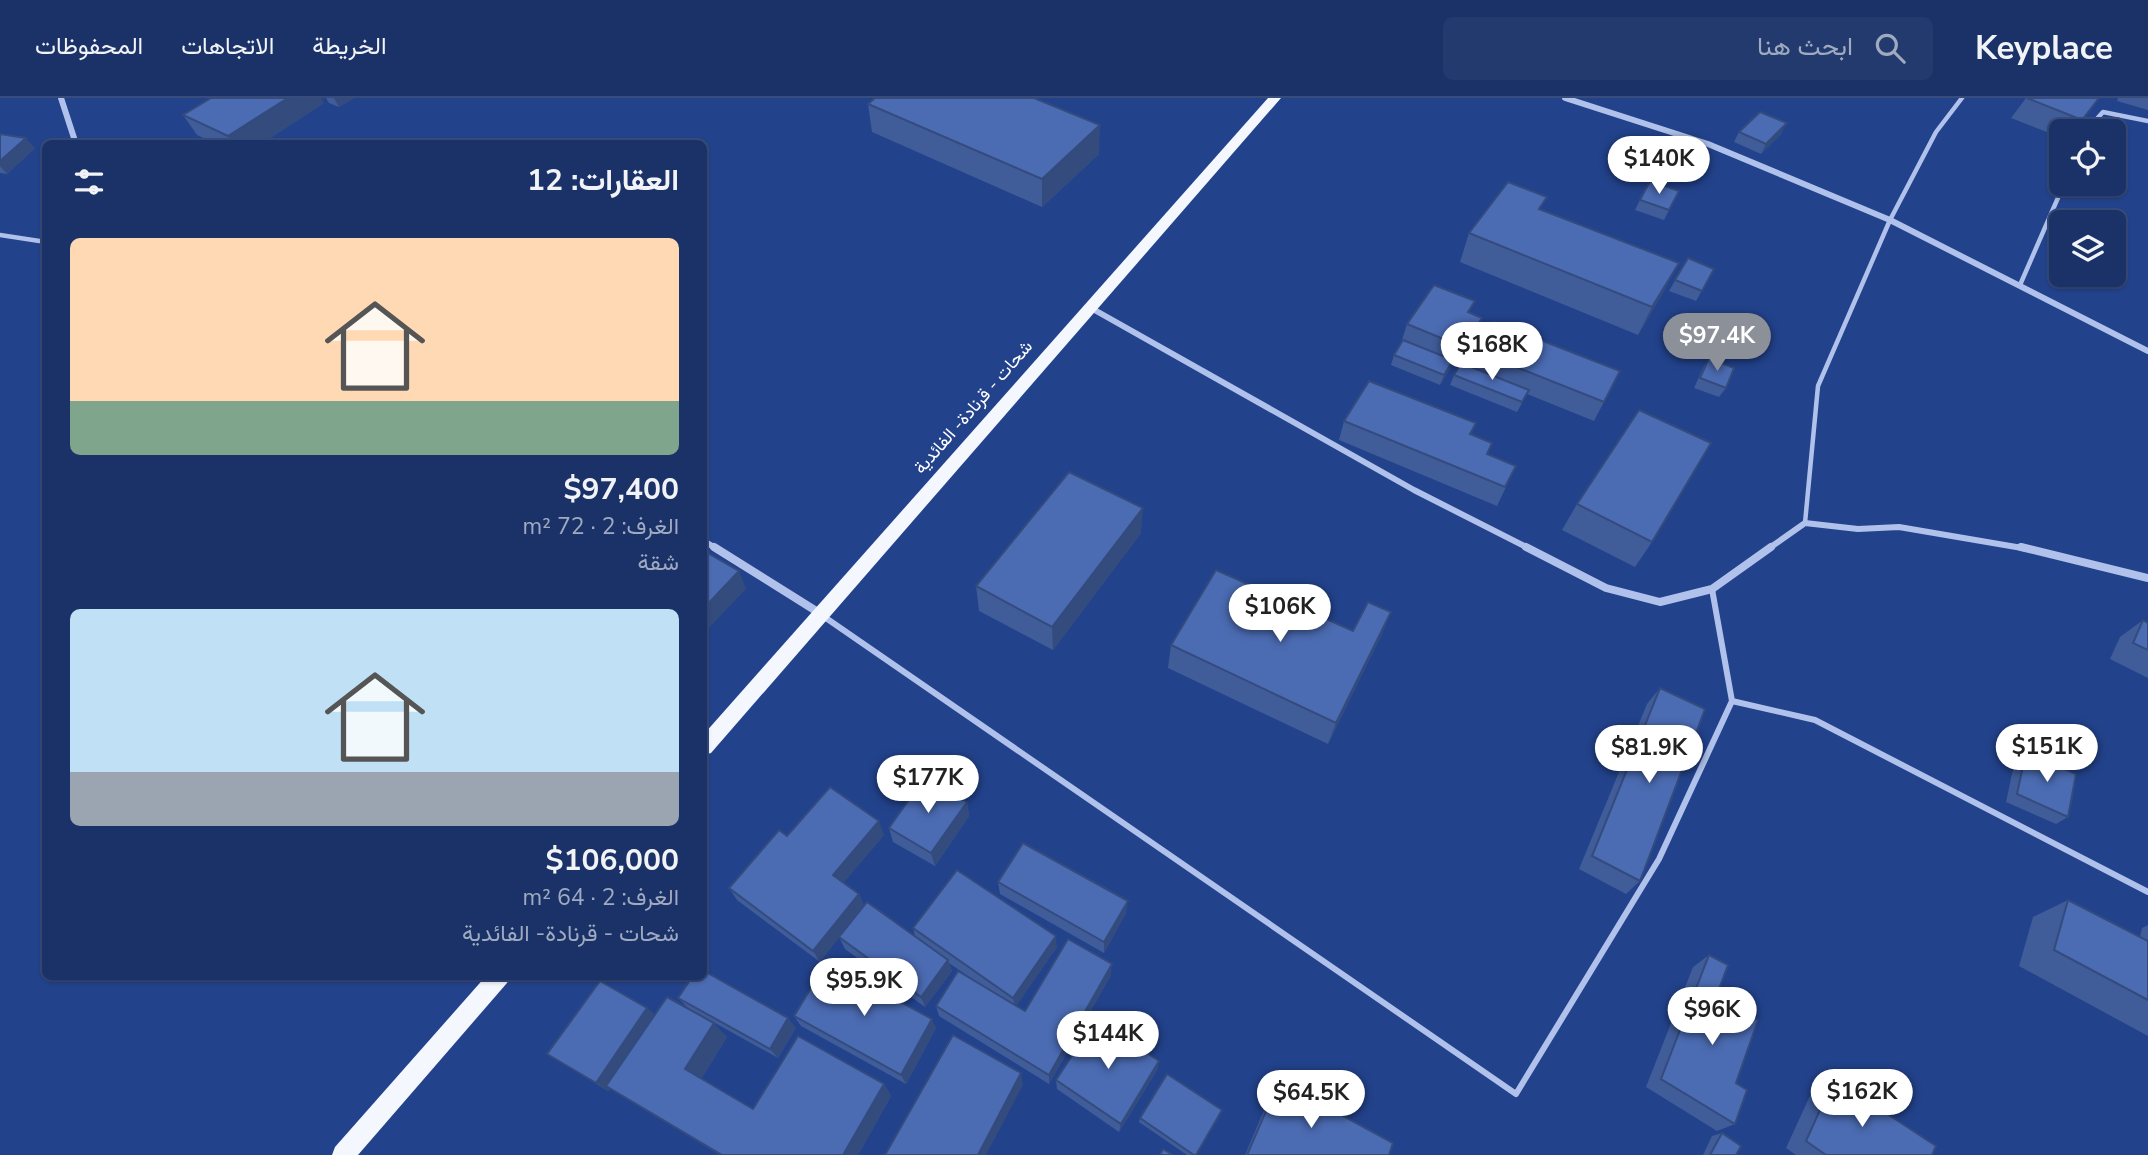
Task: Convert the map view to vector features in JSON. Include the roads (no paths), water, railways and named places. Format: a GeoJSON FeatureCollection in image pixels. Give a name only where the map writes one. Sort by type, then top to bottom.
{"type":"FeatureCollection","features":[{"type":"Feature","properties":{"kind":"main road","name":"شحات - قرنادة- الفائدية"},"geometry":{"type":"LineString","coordinates":[[707,744],[1275,98]]}},
{"type":"Feature","properties":{"kind":"main road"},"geometry":{"type":"LineString","coordinates":[[343,1155],[496,980]]}},
{"type":"Feature","properties":{"kind":"street"},"geometry":{"type":"LineString","coordinates":[[61,98],[75,140]]}},
{"type":"Feature","properties":{"kind":"street"},"geometry":{"type":"LineString","coordinates":[[1565,98],[1708,144],[1890,220],[2148,351]]}},
{"type":"Feature","properties":{"kind":"street"},"geometry":{"type":"LineString","coordinates":[[1091,308],[1413,490],[1605,588],[1660,602],[1712,589],[1805,523],[1858,528],[1899,527],[1999,542],[2148,578]]}},
{"type":"Feature","properties":{"kind":"street"},"geometry":{"type":"LineString","coordinates":[[707,543],[821,614]]}},
{"type":"Feature","properties":{"kind":"lane"},"geometry":{"type":"LineString","coordinates":[[1805,523],[1818,386],[1890,220],[1936,132],[1962,98]]}},
{"type":"Feature","properties":{"kind":"lane"},"geometry":{"type":"LineString","coordinates":[[2097,119],[2103,112],[2148,121]]}},
{"type":"Feature","properties":{"kind":"lane"},"geometry":{"type":"LineString","coordinates":[[2020,285],[2059,196]]}},
{"type":"Feature","properties":{"kind":"lane"},"geometry":{"type":"LineString","coordinates":[[0,235],[42,241]]}},
{"type":"Feature","properties":{"kind":"lane"},"geometry":{"type":"LineString","coordinates":[[821,614],[1516,1094],[1659,859],[1732,701],[1712,589]]}},
{"type":"Feature","properties":{"kind":"lane"},"geometry":{"type":"LineString","coordinates":[[1732,701],[1815,720],[2148,892]]}}]}
